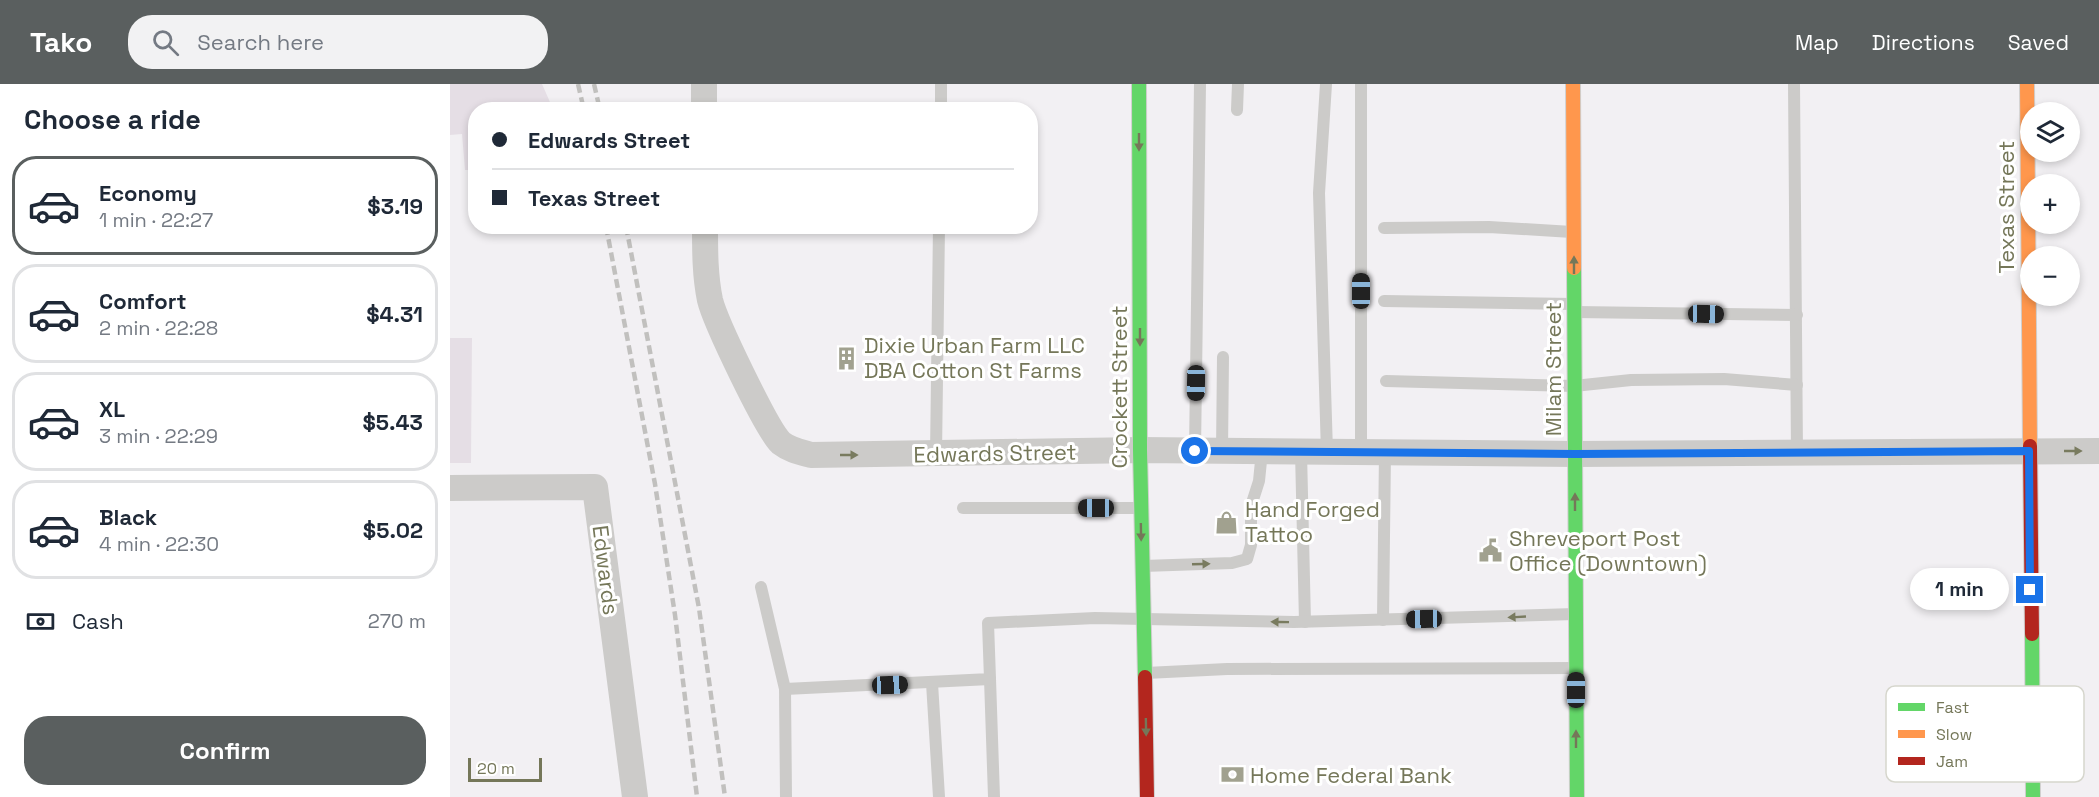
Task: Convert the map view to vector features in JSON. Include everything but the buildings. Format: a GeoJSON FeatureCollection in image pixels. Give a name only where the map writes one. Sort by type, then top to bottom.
{"type":"FeatureCollection","features":[{"type":"Feature","properties":{"kind":"street"},"geometry":{"type":"LineString","coordinates":[[704,84],[704,102]]}},
{"type":"Feature","properties":{"kind":"street","name":"Crockett Street"},"geometry":{"type":"LineString","coordinates":[[1139,84],[1140,450],[1147,797]]}},
{"type":"Feature","properties":{"kind":"street","name":"Milam Street"},"geometry":{"type":"LineString","coordinates":[[1573,84],[1577,797]]}},
{"type":"Feature","properties":{"kind":"street","name":"Texas Street"},"geometry":{"type":"LineString","coordinates":[[2027,84],[2032,686]]}},
{"type":"Feature","properties":{"kind":"street","name":"Edwards Street"},"geometry":{"type":"LineString","coordinates":[[705,234],[707,282],[710,301],[720,329],[775,436],[791,450],[811,455],[1140,450],[1575,454],[2099,451]]}},
{"type":"Feature","properties":{"kind":"street","name":"Edwards"},"geometry":{"type":"LineString","coordinates":[[450,488],[595,487],[635,797]]}},
{"type":"Feature","properties":{"kind":"street","name":"Texas Street"},"geometry":{"type":"LineString","coordinates":[[2033,782],[2033,797]]}},
{"type":"Feature","properties":{"kind":"lane"},"geometry":{"type":"LineString","coordinates":[[941,84],[941,102]]}},
{"type":"Feature","properties":{"kind":"lane"},"geometry":{"type":"LineString","coordinates":[[1195,451],[1200,84]]}},
{"type":"Feature","properties":{"kind":"lane"},"geometry":{"type":"LineString","coordinates":[[1237,110],[1238,84]]}},
{"type":"Feature","properties":{"kind":"lane"},"geometry":{"type":"LineString","coordinates":[[1326,84],[1319,193],[1327,452]]}},
{"type":"Feature","properties":{"kind":"lane"},"geometry":{"type":"LineString","coordinates":[[1361,84],[1373,452],[1383,620]]}},
{"type":"Feature","properties":{"kind":"lane"},"geometry":{"type":"LineString","coordinates":[[1794,84],[1793,196],[1797,315],[1797,453]]}},
{"type":"Feature","properties":{"kind":"lane"},"geometry":{"type":"LineString","coordinates":[[1384,228],[1489,227],[1574,232]]}},
{"type":"Feature","properties":{"kind":"lane"},"geometry":{"type":"LineString","coordinates":[[936,454],[939,234]]}},
{"type":"Feature","properties":{"kind":"lane"},"geometry":{"type":"LineString","coordinates":[[1384,301],[1797,315]]}},
{"type":"Feature","properties":{"kind":"lane"},"geometry":{"type":"LineString","coordinates":[[1222,451],[1223,357]]}},
{"type":"Feature","properties":{"kind":"lane"},"geometry":{"type":"LineString","coordinates":[[1386,381],[1574,386],[1631,380],[1724,379],[1797,385]]}},
{"type":"Feature","properties":{"kind":"lane"},"geometry":{"type":"LineString","coordinates":[[1142,566],[1232,563],[1247,559],[1251,545],[1251,506],[1259,481],[1262,451]]}},
{"type":"Feature","properties":{"kind":"lane"},"geometry":{"type":"LineString","coordinates":[[1301,452],[1305,622]]}},
{"type":"Feature","properties":{"kind":"lane"},"geometry":{"type":"LineString","coordinates":[[963,508],[1141,508]]}},
{"type":"Feature","properties":{"kind":"lane"},"geometry":{"type":"LineString","coordinates":[[761,587],[785,689],[786,797]]}},
{"type":"Feature","properties":{"kind":"lane"},"geometry":{"type":"LineString","coordinates":[[994,797],[988,623],[1095,618],[1305,622],[1576,614]]}},
{"type":"Feature","properties":{"kind":"lane"},"geometry":{"type":"LineString","coordinates":[[1144,673],[1227,669],[1576,668]]}},
{"type":"Feature","properties":{"kind":"lane"},"geometry":{"type":"LineString","coordinates":[[785,689],[990,680]]}},
{"type":"Feature","properties":{"kind":"lane"},"geometry":{"type":"LineString","coordinates":[[932,683],[939,797]]}},
{"type":"Feature","properties":{"kind":"shaded area"},"geometry":{"type":"Polygon","coordinates":[[[450,84],[542,84],[550,102],[468,102],[468,170],[465,170],[462,134],[450,135],[450,84]]]}},
{"type":"Feature","properties":{"kind":"shaded area"},"geometry":{"type":"Polygon","coordinates":[[[450,338],[472,338],[471,463],[450,463],[450,338]]]}},
{"type":"Feature","properties":{"kind":"railway"},"geometry":{"type":"LineString","coordinates":[[578,84],[582,102]]}},
{"type":"Feature","properties":{"kind":"railway"},"geometry":{"type":"LineString","coordinates":[[594,84],[598,102]]}},
{"type":"Feature","properties":{"kind":"railway"},"geometry":{"type":"LineString","coordinates":[[608,234],[655,484],[675,615],[697,797]]}},
{"type":"Feature","properties":{"kind":"railway"},"geometry":{"type":"LineString","coordinates":[[628,234],[699,608],[725,797]]}},
{"type":"Feature","properties":{"kind":"traffic: fast"},"geometry":{"type":"LineString","coordinates":[[1139,84],[1140,450],[1145,677]]}},
{"type":"Feature","properties":{"kind":"traffic: fast"},"geometry":{"type":"LineString","coordinates":[[1574,268],[1577,797]]}},
{"type":"Feature","properties":{"kind":"traffic: fast"},"geometry":{"type":"LineString","coordinates":[[2032,634],[2032,686]]}},
{"type":"Feature","properties":{"kind":"traffic: fast"},"geometry":{"type":"LineString","coordinates":[[2033,782],[2033,797]]}},
{"type":"Feature","properties":{"kind":"traffic: slow"},"geometry":{"type":"LineString","coordinates":[[1573,84],[1574,268]]}},
{"type":"Feature","properties":{"kind":"traffic: slow"},"geometry":{"type":"LineString","coordinates":[[2027,84],[2030,446]]}},
{"type":"Feature","properties":{"kind":"traffic: jam"},"geometry":{"type":"LineString","coordinates":[[2030,446],[2032,634]]}},
{"type":"Feature","properties":{"kind":"traffic: jam"},"geometry":{"type":"LineString","coordinates":[[1145,677],[1147,797]]}},
{"type":"Feature","properties":{"kind":"place","name":"Dixie Urban Farm LLC DBA Cotton St Farms"},"geometry":{"type":"Point","coordinates":[846,358]}},
{"type":"Feature","properties":{"kind":"place","name":"Hand Forged Tattoo"},"geometry":{"type":"Point","coordinates":[1227,522]}},
{"type":"Feature","properties":{"kind":"place","name":"Shreveport Post Office (Downtown)"},"geometry":{"type":"Point","coordinates":[1491,551]}},
{"type":"Feature","properties":{"kind":"place","name":"Home Federal Bank"},"geometry":{"type":"Point","coordinates":[1232,775]}},
{"type":"Feature","properties":{"kind":"route"},"geometry":{"type":"LineString","coordinates":[[1195,451],[1575,454],[2029,451],[2030,590]]}}]}
